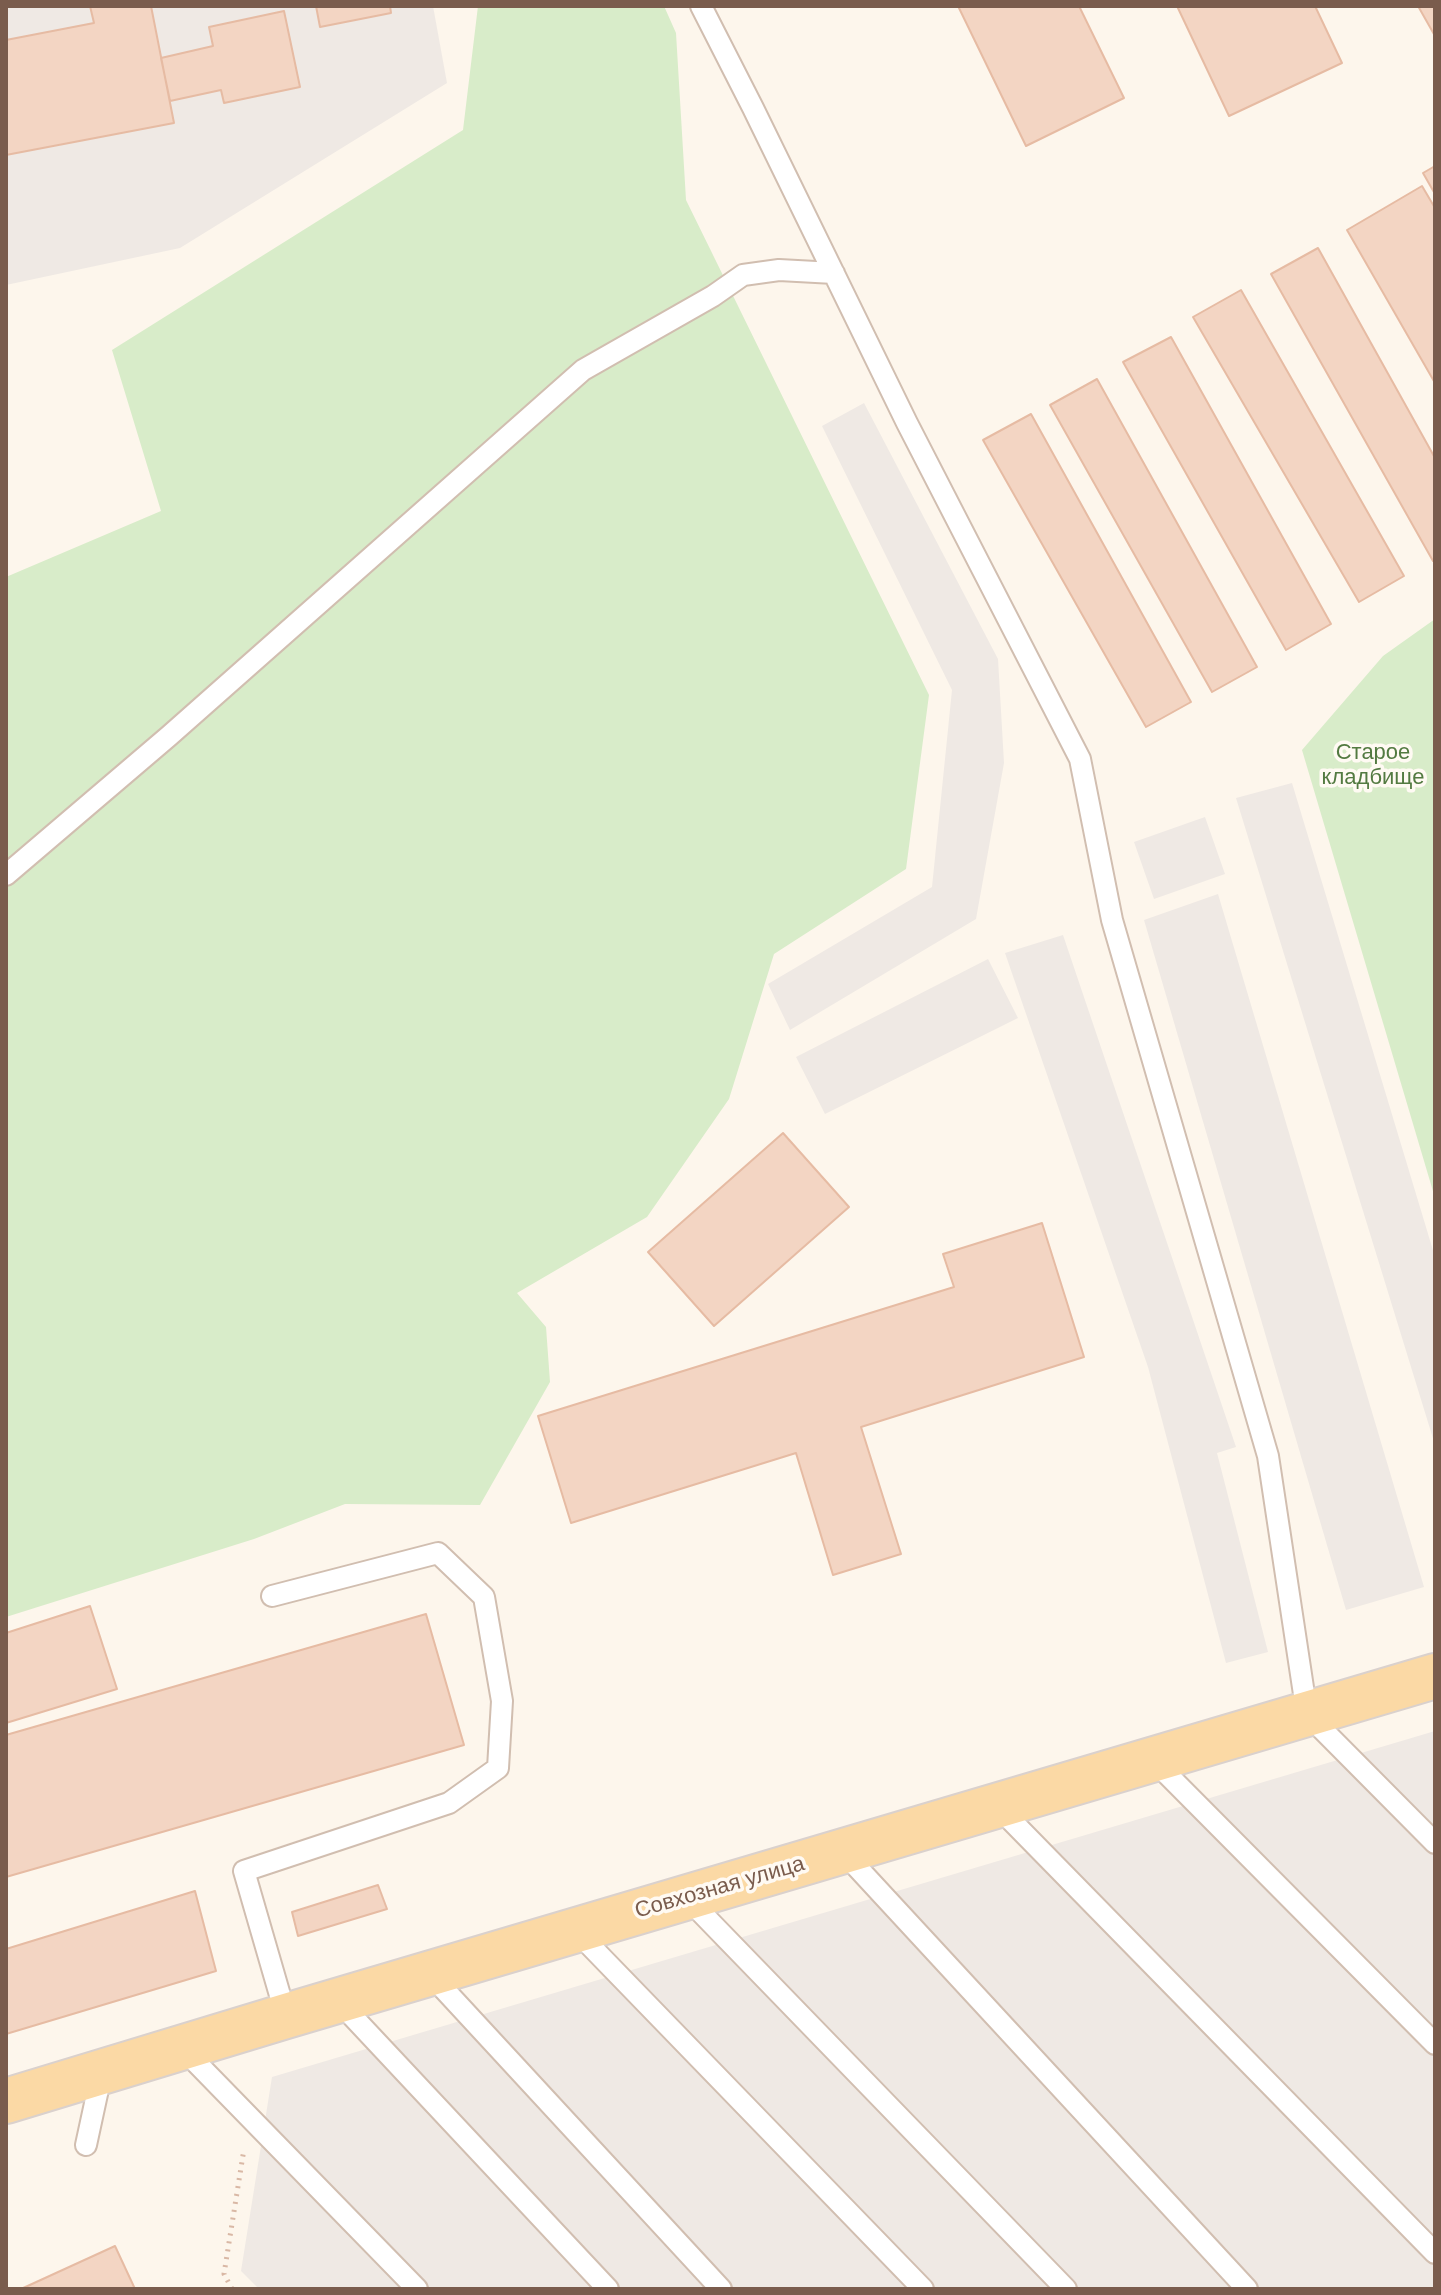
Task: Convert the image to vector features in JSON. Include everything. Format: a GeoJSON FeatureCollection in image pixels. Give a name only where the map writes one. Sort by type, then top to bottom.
{"type":"FeatureCollection","features":[{"type":"Feature","properties":{"kind":"main road","name":"Совхозная улица"},"geometry":{"type":"LineString","coordinates":[[6,2101],[1435,1676]]}},
{"type":"Feature","properties":{"kind":"lane"},"geometry":{"type":"LineString","coordinates":[[701,6],[907,423],[1080,759],[1112,920],[1268,1456],[1307,1714],[1435,1843]]}},
{"type":"Feature","properties":{"kind":"lane"},"geometry":{"type":"LineString","coordinates":[[6,875],[169,736],[583,370],[713,296],[743,275],[779,270],[834,273]]}},
{"type":"Feature","properties":{"kind":"lane"},"geometry":{"type":"LineString","coordinates":[[272,1596],[438,1553],[484,1597],[502,1701],[498,1768],[449,1803],[244,1871],[286,2016]]}},
{"type":"Feature","properties":{"kind":"lane"},"geometry":{"type":"LineString","coordinates":[[1153,1760],[1435,2044]]}},
{"type":"Feature","properties":{"kind":"lane"},"geometry":{"type":"LineString","coordinates":[[997,1806],[1435,2253]]}},
{"type":"Feature","properties":{"kind":"lane"},"geometry":{"type":"LineString","coordinates":[[843,1852],[1247,2289]]}},
{"type":"Feature","properties":{"kind":"lane"},"geometry":{"type":"LineString","coordinates":[[687,1898],[1066,2289]]}},
{"type":"Feature","properties":{"kind":"lane"},"geometry":{"type":"LineString","coordinates":[[575,1930],[923,2289]]}},
{"type":"Feature","properties":{"kind":"lane"},"geometry":{"type":"LineString","coordinates":[[429,1973],[721,2289]]}},
{"type":"Feature","properties":{"kind":"lane"},"geometry":{"type":"LineString","coordinates":[[339,2002],[608,2289]]}},
{"type":"Feature","properties":{"kind":"lane"},"geometry":{"type":"LineString","coordinates":[[181,2047],[417,2289]]}},
{"type":"Feature","properties":{"kind":"lane"},"geometry":{"type":"LineString","coordinates":[[86,2145],[102,2071]]}},
{"type":"Feature","properties":{"kind":"path"},"geometry":{"type":"LineString","coordinates":[[232,2289],[224,2274],[249,2115]]}},
{"type":"Feature","properties":{"kind":"shaded area"},"geometry":{"type":"Polygon","coordinates":[[[6,6],[433,6],[447,83],[180,248],[6,285],[6,6]]]}},
{"type":"Feature","properties":{"kind":"shaded area"},"geometry":{"type":"Polygon","coordinates":[[[864,403],[998,659],[1004,763],[976,919],[790,1030],[768,984],[932,887],[952,690],[822,426],[864,403]]]}},
{"type":"Feature","properties":{"kind":"shaded area"},"geometry":{"type":"Polygon","coordinates":[[[1292,783],[1435,1257],[1435,1445],[1236,798],[1292,783]]]}},
{"type":"Feature","properties":{"kind":"shaded area"},"geometry":{"type":"Polygon","coordinates":[[[1205,817],[1225,874],[1154,899],[1134,842],[1205,817]]]}},
{"type":"Feature","properties":{"kind":"shaded area"},"geometry":{"type":"Polygon","coordinates":[[[1218,894],[1424,1587],[1346,1610],[1144,920],[1218,894]]]}},
{"type":"Feature","properties":{"kind":"shaded area"},"geometry":{"type":"Polygon","coordinates":[[[1063,935],[1236,1447],[1217,1453],[1268,1652],[1226,1663],[1148,1367],[1005,953],[1063,935]]]}},
{"type":"Feature","properties":{"kind":"shaded area"},"geometry":{"type":"Polygon","coordinates":[[[988,959],[1018,1018],[825,1114],[796,1057],[988,959]]]}},
{"type":"Feature","properties":{"kind":"shaded area"},"geometry":{"type":"Polygon","coordinates":[[[1435,1731],[1435,2289],[259,2289],[241,2271],[272,2077],[1435,1731]]]}},
{"type":"Feature","properties":{"kind":"green space"},"geometry":{"type":"Polygon","coordinates":[[[478,6],[664,6],[676,33],[686,200],[929,695],[906,869],[774,954],[729,1099],[647,1217],[517,1293],[546,1327],[550,1382],[480,1505],[345,1504],[254,1539],[6,1617],[6,577],[161,511],[112,350],[463,130],[478,6]]]}},
{"type":"Feature","properties":{"kind":"green space","name":"Старое кладбище"},"geometry":{"type":"Polygon","coordinates":[[[1435,619],[1435,1198],[1302,750],[1383,656],[1435,619]]]}},
{"type":"Feature","properties":{"kind":"building"},"geometry":{"type":"Polygon","coordinates":[[[90,6],[151,6],[174,123],[6,155],[6,40],[94,23],[90,6]]]}},
{"type":"Feature","properties":{"kind":"building"},"geometry":{"type":"Polygon","coordinates":[[[316,6],[390,6],[391,13],[320,27],[316,6]]]}},
{"type":"Feature","properties":{"kind":"building"},"geometry":{"type":"Polygon","coordinates":[[[958,6],[1079,6],[1124,98],[1026,146],[958,6]]]}},
{"type":"Feature","properties":{"kind":"building"},"geometry":{"type":"Polygon","coordinates":[[[1177,6],[1315,6],[1342,63],[1229,116],[1177,6]]]}},
{"type":"Feature","properties":{"kind":"building"},"geometry":{"type":"Polygon","coordinates":[[[1418,6],[1435,6],[1435,36],[1418,6]]]}},
{"type":"Feature","properties":{"kind":"building"},"geometry":{"type":"Polygon","coordinates":[[[284,11],[300,87],[224,103],[221,90],[170,101],[161,58],[213,46],[209,27],[284,11]]]}},
{"type":"Feature","properties":{"kind":"building"},"geometry":{"type":"Polygon","coordinates":[[[1435,166],[1435,194],[1423,173],[1435,166]]]}},
{"type":"Feature","properties":{"kind":"building"},"geometry":{"type":"Polygon","coordinates":[[[1422,186],[1435,208],[1435,383],[1347,230],[1422,186]]]}},
{"type":"Feature","properties":{"kind":"building"},"geometry":{"type":"Polygon","coordinates":[[[1318,248],[1435,458],[1433,561],[1271,274],[1318,248]]]}},
{"type":"Feature","properties":{"kind":"building"},"geometry":{"type":"Polygon","coordinates":[[[1241,290],[1404,576],[1359,602],[1193,317],[1241,290]]]}},
{"type":"Feature","properties":{"kind":"building"},"geometry":{"type":"Polygon","coordinates":[[[1171,337],[1331,624],[1286,650],[1123,362],[1171,337]]]}},
{"type":"Feature","properties":{"kind":"building"},"geometry":{"type":"Polygon","coordinates":[[[1097,379],[1257,667],[1212,692],[1050,405],[1097,379]]]}},
{"type":"Feature","properties":{"kind":"building"},"geometry":{"type":"Polygon","coordinates":[[[1031,414],[1191,702],[1146,727],[983,440],[1031,414]]]}},
{"type":"Feature","properties":{"kind":"building"},"geometry":{"type":"Polygon","coordinates":[[[783,1133],[849,1207],[714,1326],[648,1252],[783,1133]]]}},
{"type":"Feature","properties":{"kind":"building"},"geometry":{"type":"Polygon","coordinates":[[[1042,1223],[1084,1357],[861,1427],[901,1554],[833,1575],[796,1453],[571,1523],[538,1416],[954,1287],[943,1254],[1042,1223]]]}},
{"type":"Feature","properties":{"kind":"building"},"geometry":{"type":"Polygon","coordinates":[[[90,1606],[117,1689],[6,1723],[6,1633],[90,1606]]]}},
{"type":"Feature","properties":{"kind":"building"},"geometry":{"type":"Polygon","coordinates":[[[426,1614],[464,1745],[6,1877],[6,1735],[426,1614]]]}},
{"type":"Feature","properties":{"kind":"building"},"geometry":{"type":"Polygon","coordinates":[[[378,1885],[387,1909],[298,1936],[292,1912],[378,1885]]]}},
{"type":"Feature","properties":{"kind":"building"},"geometry":{"type":"Polygon","coordinates":[[[195,1891],[216,1971],[6,2034],[6,1949],[195,1891]]]}},
{"type":"Feature","properties":{"kind":"building"},"geometry":{"type":"Polygon","coordinates":[[[115,2246],[135,2289],[21,2289],[115,2246]]]}}]}
